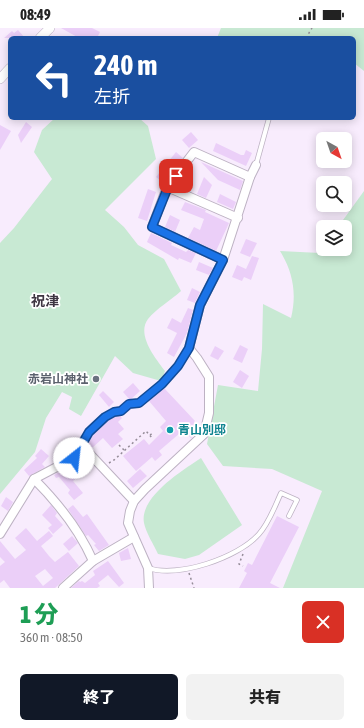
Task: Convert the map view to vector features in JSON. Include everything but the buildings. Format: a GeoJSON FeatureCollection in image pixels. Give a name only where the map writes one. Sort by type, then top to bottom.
{"type":"FeatureCollection","features":[{"type":"Feature","properties":{"kind":"street"},"geometry":{"type":"LineString","coordinates":[[42,36],[50,28]]}},
{"type":"Feature","properties":{"kind":"street"},"geometry":{"type":"LineString","coordinates":[[0,79],[8,70]]}},
{"type":"Feature","properties":{"kind":"street"},"geometry":{"type":"LineString","coordinates":[[223,260],[152,227],[168,187],[194,152],[250,177]]}},
{"type":"Feature","properties":{"kind":"street"},"geometry":{"type":"LineString","coordinates":[[149,588],[148,568],[128,524],[130,511],[134,501],[199,439],[206,426],[209,413],[208,377],[197,358],[189,348],[200,305],[223,260],[238,218],[250,177],[256,165]]}},
{"type":"Feature","properties":{"kind":"street"},"geometry":{"type":"LineString","coordinates":[[168,187],[238,218]]}},
{"type":"Feature","properties":{"kind":"street"},"geometry":{"type":"LineString","coordinates":[[0,534],[34,479],[87,451],[134,501]]}},
{"type":"Feature","properties":{"kind":"street"},"geometry":{"type":"LineString","coordinates":[[34,479],[55,500],[63,511],[83,540],[93,561]]}},
{"type":"Feature","properties":{"kind":"street"},"geometry":{"type":"LineString","coordinates":[[63,588],[93,561],[134,537]]}},
{"type":"Feature","properties":{"kind":"lane"},"geometry":{"type":"LineString","coordinates":[[256,165],[268,120]]}},
{"type":"Feature","properties":{"kind":"lane"},"geometry":{"type":"LineString","coordinates":[[74,458],[89,432],[105,417],[114,412],[121,411],[129,404],[139,403],[162,384],[178,366],[189,348]]}},
{"type":"Feature","properties":{"kind":"lane"},"geometry":{"type":"LineString","coordinates":[[148,568],[166,571],[187,568],[220,559],[246,544],[260,533],[281,493],[297,500],[290,516]]}},
{"type":"Feature","properties":{"kind":"path"},"geometry":{"type":"LineString","coordinates":[[102,467],[125,451],[146,431],[153,439]]}},
{"type":"Feature","properties":{"kind":"path"},"geometry":{"type":"LineString","coordinates":[[150,435],[154,432]]}},
{"type":"Feature","properties":{"kind":"path"},"geometry":{"type":"LineString","coordinates":[[119,445],[125,451]]}},
{"type":"Feature","properties":{"kind":"path"},"geometry":{"type":"LineString","coordinates":[[243,566],[239,564],[246,544]]}},
{"type":"Feature","properties":{"kind":"path"},"geometry":{"type":"LineString","coordinates":[[187,568],[194,588]]}},
{"type":"Feature","properties":{"kind":"green space"},"geometry":{"type":"Polygon","coordinates":[[[221,28],[364,28],[364,71],[356,65],[356,36],[218,36],[221,28]]]}},
{"type":"Feature","properties":{"kind":"green space"},"geometry":{"type":"Polygon","coordinates":[[[53,120],[141,120],[148,126],[156,159],[105,210],[124,227],[138,245],[164,259],[181,291],[151,315],[145,325],[144,332],[149,346],[165,371],[161,381],[133,373],[115,356],[81,416],[69,409],[72,397],[62,392],[46,418],[35,452],[0,494],[0,243],[14,228],[52,179],[34,152],[42,130],[53,120]]]}},
{"type":"Feature","properties":{"kind":"green space"},"geometry":{"type":"Polygon","coordinates":[[[364,191],[364,588],[283,588],[322,491],[272,469],[223,466],[207,444],[218,385],[258,391],[262,349],[263,304],[291,318],[294,300],[293,283],[288,267],[280,251],[316,253],[316,256],[352,256],[352,220],[343,220],[349,212],[352,212],[352,208],[364,191]]]}},
{"type":"Feature","properties":{"kind":"green space"},"geometry":{"type":"Polygon","coordinates":[[[201,458],[242,525],[199,555],[185,559],[158,554],[148,535],[144,523],[144,513],[148,504],[164,485],[201,458]]]}},
{"type":"Feature","properties":{"kind":"place","name":"赤岩山神社"},"geometry":{"type":"Point","coordinates":[96,379]}},
{"type":"Feature","properties":{"kind":"place","name":"青山別邸"},"geometry":{"type":"Point","coordinates":[170,430]}},
{"type":"Feature","properties":{"kind":"district","name":"祝津"},"geometry":{"type":"Point","coordinates":[45,301]}},
{"type":"Feature","properties":{"kind":"route"},"geometry":{"type":"LineString","coordinates":[[74,458],[89,432],[105,417],[114,412],[121,411],[129,404],[139,403],[162,384],[178,366],[189,348],[200,305],[223,260],[152,227],[168,187],[176,176]]}}]}
